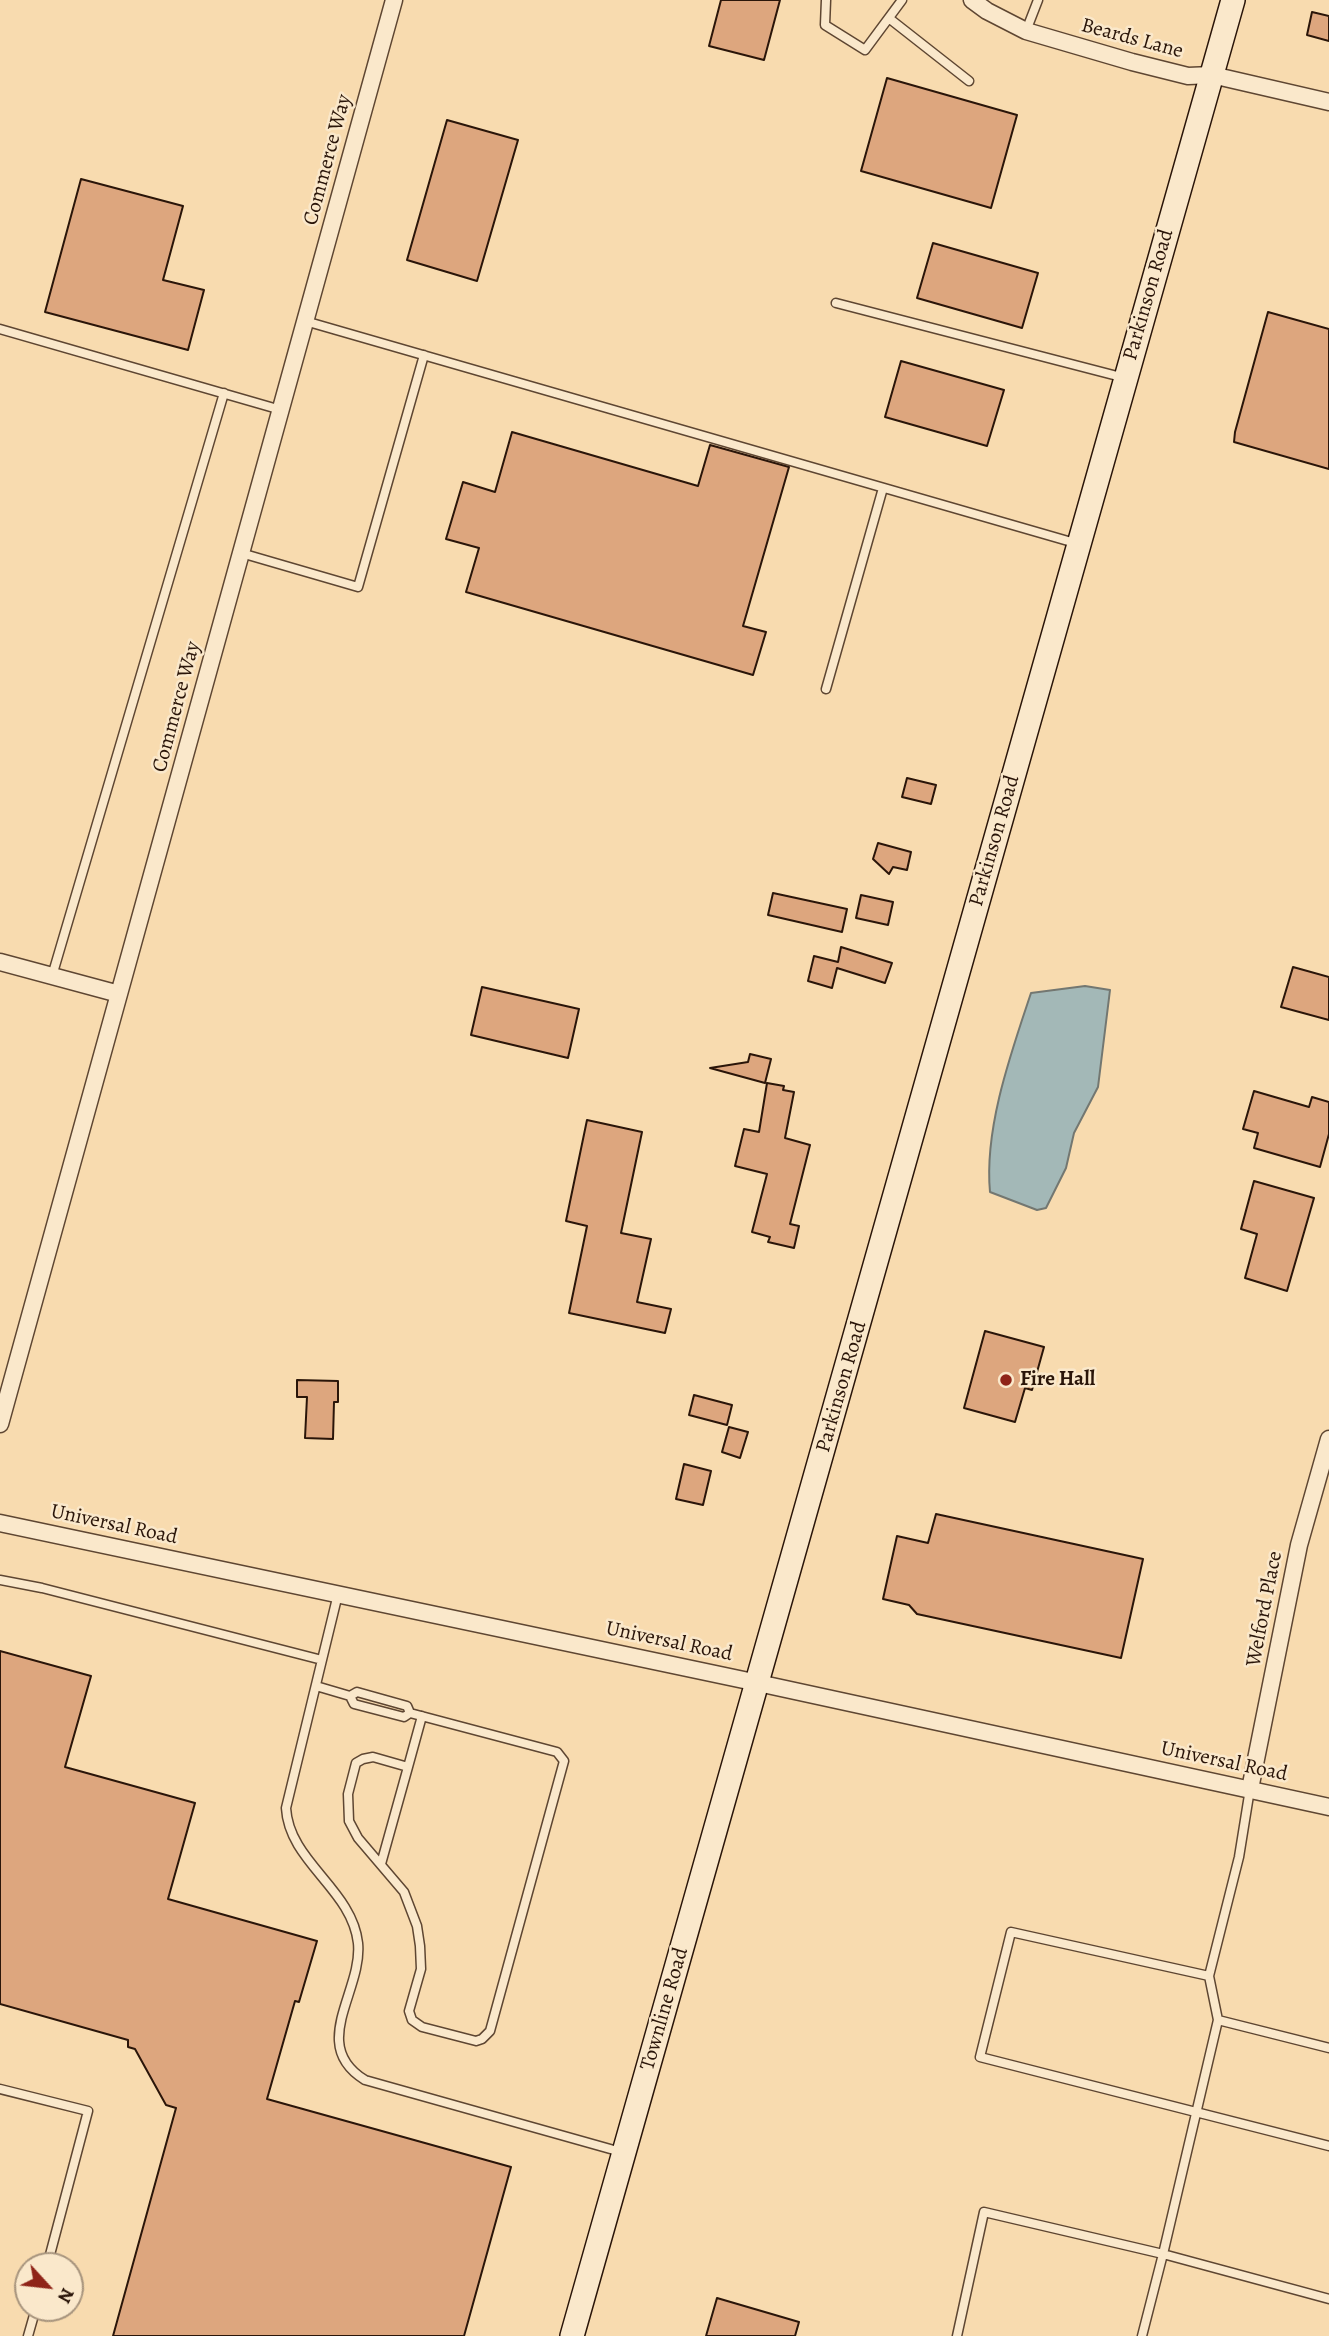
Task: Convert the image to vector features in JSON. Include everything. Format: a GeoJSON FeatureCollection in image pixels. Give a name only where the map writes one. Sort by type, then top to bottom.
{"type":"FeatureCollection","features":[{"type":"Feature","properties":{"kind":"main road","name":"Parkinson Road"},"geometry":{"type":"LineString","coordinates":[[758,1683],[1233,0]]}},
{"type":"Feature","properties":{"kind":"main road","name":"Townline Road"},"geometry":{"type":"LineString","coordinates":[[572,2336],[758,1683]]}},
{"type":"Feature","properties":{"kind":"street","name":"Commerce Way"},"geometry":{"type":"LineString","coordinates":[[0,1424],[394,0]]}},
{"type":"Feature","properties":{"kind":"street","name":"Beards Lane"},"geometry":{"type":"LineString","coordinates":[[972,0],[1026,31],[1188,76],[1212,75],[1329,102]]}},
{"type":"Feature","properties":{"kind":"street"},"geometry":{"type":"LineString","coordinates":[[0,962],[119,994]]}},
{"type":"Feature","properties":{"kind":"street","name":"Welford Place"},"geometry":{"type":"LineString","coordinates":[[1250,1789],[1299,1545],[1329,1439]]}},
{"type":"Feature","properties":{"kind":"street","name":"Universal Road"},"geometry":{"type":"LineString","coordinates":[[0,1523],[1329,1807]]}},
{"type":"Feature","properties":{"kind":"lane"},"geometry":{"type":"LineString","coordinates":[[826,0],[825,25],[865,50],[902,0]]}},
{"type":"Feature","properties":{"kind":"lane"},"geometry":{"type":"LineString","coordinates":[[1026,31],[1038,0]]}},
{"type":"Feature","properties":{"kind":"lane"},"geometry":{"type":"LineString","coordinates":[[890,19],[968,81]]}},
{"type":"Feature","properties":{"kind":"lane"},"geometry":{"type":"LineString","coordinates":[[836,303],[1125,378]]}},
{"type":"Feature","properties":{"kind":"lane"},"geometry":{"type":"LineString","coordinates":[[305,321],[1078,544]]}},
{"type":"Feature","properties":{"kind":"lane"},"geometry":{"type":"LineString","coordinates":[[0,329],[281,410]]}},
{"type":"Feature","properties":{"kind":"lane"},"geometry":{"type":"LineString","coordinates":[[241,553],[358,587],[424,355]]}},
{"type":"Feature","properties":{"kind":"lane"},"geometry":{"type":"LineString","coordinates":[[52,976],[224,393]]}},
{"type":"Feature","properties":{"kind":"lane"},"geometry":{"type":"LineString","coordinates":[[826,688],[883,488]]}},
{"type":"Feature","properties":{"kind":"lane"},"geometry":{"type":"LineString","coordinates":[[0,1580],[42,1588],[322,1660]]}},
{"type":"Feature","properties":{"kind":"lane"},"geometry":{"type":"LineString","coordinates":[[338,1594],[286,1808],[287,1824],[293,1837],[343,1904],[353,1923],[358,1943],[357,1966],[344,2005],[340,2039],[342,2059],[351,2071],[365,2080],[624,2152]]}},
{"type":"Feature","properties":{"kind":"lane"},"geometry":{"type":"LineString","coordinates":[[316,1686],[350,1696],[354,1704],[404,1717],[410,1713],[557,1752],[564,1761],[489,2031],[476,2042],[422,2027],[412,2020],[409,2011],[421,1969],[417,1926],[404,1892],[358,1838],[349,1821],[348,1794],[356,1763],[373,1757],[408,1767]]}},
{"type":"Feature","properties":{"kind":"lane"},"geometry":{"type":"LineString","coordinates":[[381,1864],[422,1716]]}},
{"type":"Feature","properties":{"kind":"lane"},"geometry":{"type":"LineString","coordinates":[[1142,2336],[1218,2020],[1209,1976],[1239,1857],[1250,1789]]}},
{"type":"Feature","properties":{"kind":"lane"},"geometry":{"type":"LineString","coordinates":[[1209,1976],[1011,1932],[980,2057],[1329,2147]]}},
{"type":"Feature","properties":{"kind":"lane"},"geometry":{"type":"LineString","coordinates":[[1218,2020],[1329,2048]]}},
{"type":"Feature","properties":{"kind":"lane"},"geometry":{"type":"LineString","coordinates":[[0,2089],[88,2111],[51,2252]]}},
{"type":"Feature","properties":{"kind":"lane"},"geometry":{"type":"LineString","coordinates":[[957,2336],[984,2212],[1163,2254],[1329,2299]]}},
{"type":"Feature","properties":{"kind":"shaded area"},"geometry":{"type":"Polygon","coordinates":[[[1085,986],[1110,990],[1098,1087],[1074,1133],[1066,1168],[1046,1208],[1037,1210],[990,1192],[989,1168],[995,1117],[1031,993],[1085,986]]]}},
{"type":"Feature","properties":{"kind":"building"},"geometry":{"type":"Polygon","coordinates":[[[721,0],[780,0],[764,60],[709,46],[721,0]]]}},
{"type":"Feature","properties":{"kind":"building"},"geometry":{"type":"Polygon","coordinates":[[[1312,12],[1329,16],[1329,41],[1307,35],[1312,12]]]}},
{"type":"Feature","properties":{"kind":"building"},"geometry":{"type":"Polygon","coordinates":[[[887,78],[1017,115],[991,208],[861,171],[887,78]]]}},
{"type":"Feature","properties":{"kind":"building"},"geometry":{"type":"Polygon","coordinates":[[[447,120],[518,140],[477,281],[407,260],[447,120]]]}},
{"type":"Feature","properties":{"kind":"building"},"geometry":{"type":"Polygon","coordinates":[[[81,179],[183,206],[163,280],[204,290],[188,350],[45,312],[81,179]]]}},
{"type":"Feature","properties":{"kind":"building"},"geometry":{"type":"Polygon","coordinates":[[[933,243],[1038,273],[1022,328],[917,298],[933,243]]]}},
{"type":"Feature","properties":{"kind":"building"},"geometry":{"type":"Polygon","coordinates":[[[1268,312],[1329,329],[1329,469],[1234,442],[1268,312]]]}},
{"type":"Feature","properties":{"kind":"building"},"geometry":{"type":"Polygon","coordinates":[[[901,361],[1004,390],[987,446],[885,417],[901,361]]]}},
{"type":"Feature","properties":{"kind":"building"},"geometry":{"type":"Polygon","coordinates":[[[512,432],[698,486],[710,445],[789,467],[743,626],[766,632],[753,675],[466,592],[479,548],[446,539],[463,482],[495,492],[512,432]]]}},
{"type":"Feature","properties":{"kind":"building"},"geometry":{"type":"Polygon","coordinates":[[[907,778],[936,785],[931,804],[902,797],[907,778]]]}},
{"type":"Feature","properties":{"kind":"building"},"geometry":{"type":"Polygon","coordinates":[[[878,843],[911,852],[907,870],[893,867],[889,874],[873,859],[878,843]]]}},
{"type":"Feature","properties":{"kind":"building"},"geometry":{"type":"Polygon","coordinates":[[[773,893],[847,909],[842,932],[768,915],[773,893]]]}},
{"type":"Feature","properties":{"kind":"building"},"geometry":{"type":"Polygon","coordinates":[[[861,895],[893,902],[888,925],[856,918],[861,895]]]}},
{"type":"Feature","properties":{"kind":"building"},"geometry":{"type":"Polygon","coordinates":[[[841,947],[892,963],[885,983],[837,968],[832,988],[808,981],[814,956],[838,962],[841,947]]]}},
{"type":"Feature","properties":{"kind":"building"},"geometry":{"type":"Polygon","coordinates":[[[1293,967],[1329,977],[1329,1020],[1281,1007],[1293,967]]]}},
{"type":"Feature","properties":{"kind":"building"},"geometry":{"type":"Polygon","coordinates":[[[482,987],[579,1009],[568,1058],[471,1035],[482,987]]]}},
{"type":"Feature","properties":{"kind":"building"},"geometry":{"type":"Polygon","coordinates":[[[750,1054],[771,1059],[765,1083],[710,1068],[748,1062],[750,1054]]]}},
{"type":"Feature","properties":{"kind":"building"},"geometry":{"type":"Polygon","coordinates":[[[767,1083],[784,1086],[783,1090],[794,1092],[785,1138],[810,1145],[790,1224],[799,1226],[794,1248],[768,1242],[770,1237],[752,1232],[767,1174],[735,1166],[744,1129],[759,1132],[767,1083]]]}},
{"type":"Feature","properties":{"kind":"building"},"geometry":{"type":"Polygon","coordinates":[[[1254,1091],[1309,1107],[1312,1097],[1329,1102],[1329,1134],[1320,1167],[1254,1148],[1258,1133],[1243,1129],[1254,1091]]]}},
{"type":"Feature","properties":{"kind":"building"},"geometry":{"type":"Polygon","coordinates":[[[587,1120],[642,1132],[621,1233],[651,1239],[637,1302],[671,1309],[665,1333],[569,1313],[587,1226],[566,1221],[587,1120]]]}},
{"type":"Feature","properties":{"kind":"building"},"geometry":{"type":"Polygon","coordinates":[[[1254,1181],[1314,1198],[1287,1291],[1245,1278],[1257,1234],[1241,1229],[1254,1181]]]}},
{"type":"Feature","properties":{"kind":"building","name":"Fire Hall"},"geometry":{"type":"Polygon","coordinates":[[[985,1331],[1044,1347],[1032,1390],[1025,1388],[1015,1422],[964,1408],[985,1331]]]}},
{"type":"Feature","properties":{"kind":"building"},"geometry":{"type":"Polygon","coordinates":[[[297,1380],[338,1381],[338,1402],[334,1402],[333,1439],[305,1438],[307,1397],[297,1397],[297,1380]]]}},
{"type":"Feature","properties":{"kind":"building"},"geometry":{"type":"Polygon","coordinates":[[[694,1395],[732,1405],[727,1425],[689,1415],[694,1395]]]}},
{"type":"Feature","properties":{"kind":"building"},"geometry":{"type":"Polygon","coordinates":[[[729,1427],[748,1432],[740,1458],[722,1452],[729,1427]]]}},
{"type":"Feature","properties":{"kind":"building"},"geometry":{"type":"Polygon","coordinates":[[[684,1464],[711,1471],[703,1505],[676,1499],[684,1464]]]}},
{"type":"Feature","properties":{"kind":"building"},"geometry":{"type":"Polygon","coordinates":[[[936,1514],[1143,1559],[1121,1658],[917,1614],[909,1605],[883,1599],[897,1536],[928,1543],[936,1514]]]}},
{"type":"Feature","properties":{"kind":"building"},"geometry":{"type":"Polygon","coordinates":[[[0,1651],[91,1676],[65,1767],[195,1803],[168,1899],[317,1941],[299,2002],[295,2001],[267,2099],[511,2167],[464,2336],[113,2336],[176,2108],[166,2105],[135,2049],[128,2047],[128,2040],[0,2004],[0,1651]]]}},
{"type":"Feature","properties":{"kind":"building"},"geometry":{"type":"Polygon","coordinates":[[[717,2298],[799,2322],[795,2336],[706,2336],[717,2298]]]}},
{"type":"Feature","properties":{"kind":"place","name":"Fire Hall"},"geometry":{"type":"Point","coordinates":[1006,1380]}}]}
